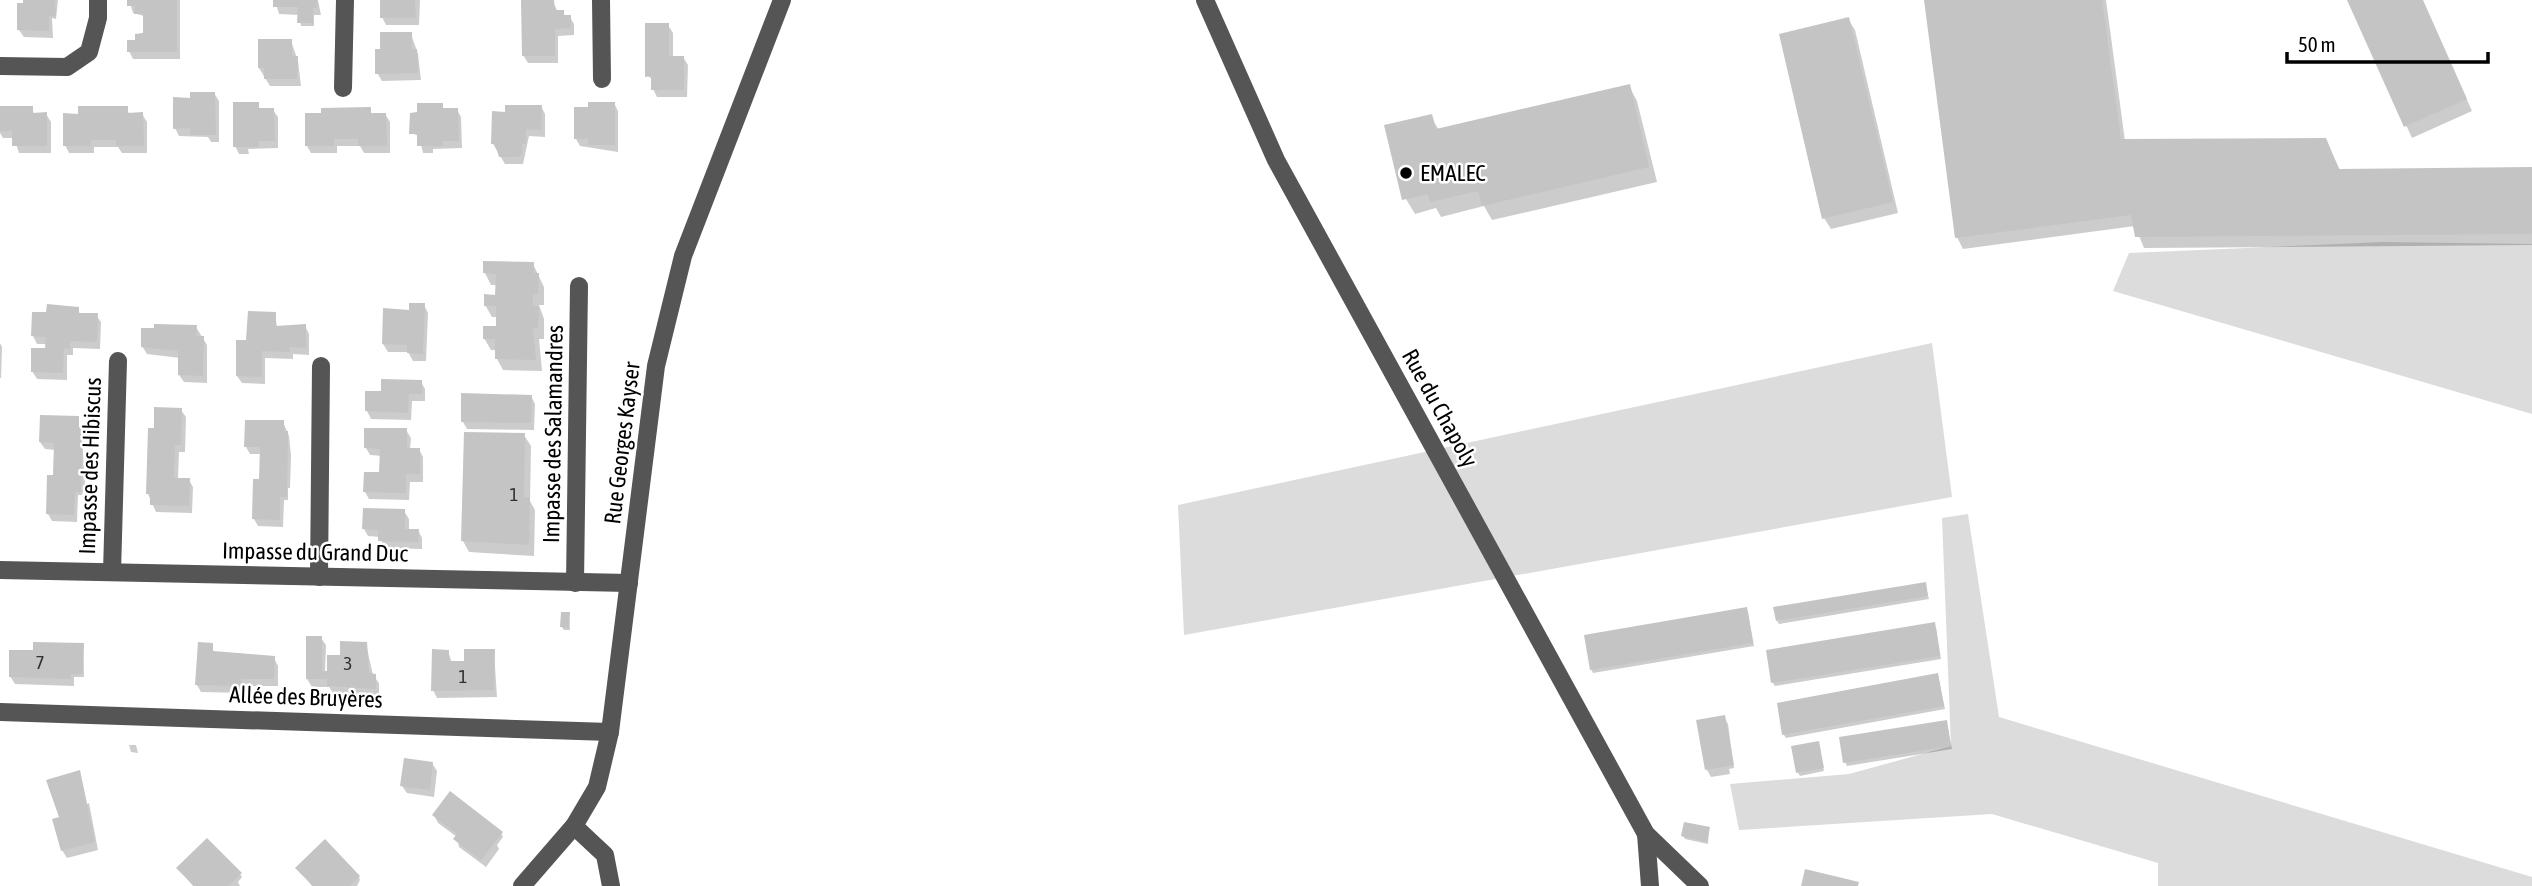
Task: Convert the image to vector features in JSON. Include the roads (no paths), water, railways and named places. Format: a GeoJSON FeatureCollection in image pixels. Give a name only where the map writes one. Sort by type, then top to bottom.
{"type":"FeatureCollection","features":[{"type":"Feature","properties":{"kind":"street"},"geometry":{"type":"LineString","coordinates":[[0,66],[67,67],[89,52],[98,0]]}},
{"type":"Feature","properties":{"kind":"street"},"geometry":{"type":"LineString","coordinates":[[343,88],[345,0]]}},
{"type":"Feature","properties":{"kind":"street"},"geometry":{"type":"LineString","coordinates":[[601,0],[602,79]]}},
{"type":"Feature","properties":{"kind":"street","name":"Rue Georges Kayser"},"geometry":{"type":"LineString","coordinates":[[522,886],[574,826],[597,787],[610,732],[656,366],[683,256],[782,0]]}},
{"type":"Feature","properties":{"kind":"street","name":"Rue du Chapoly"},"geometry":{"type":"LineString","coordinates":[[1205,0],[1276,160],[1646,834],[1700,886]]}},
{"type":"Feature","properties":{"kind":"street","name":"Impasse des Salamandres"},"geometry":{"type":"LineString","coordinates":[[575,583],[579,286]]}},
{"type":"Feature","properties":{"kind":"street","name":"Impasse des Hibiscus"},"geometry":{"type":"LineString","coordinates":[[112,572],[118,361]]}},
{"type":"Feature","properties":{"kind":"street"},"geometry":{"type":"LineString","coordinates":[[319,577],[321,366]]}},
{"type":"Feature","properties":{"kind":"street","name":"Impasse du Grand Duc"},"geometry":{"type":"LineString","coordinates":[[0,570],[629,583]]}},
{"type":"Feature","properties":{"kind":"street","name":"Allée des Bruyères"},"geometry":{"type":"LineString","coordinates":[[0,712],[610,732]]}},
{"type":"Feature","properties":{"kind":"street"},"geometry":{"type":"LineString","coordinates":[[574,826],[605,855],[611,886]]}},
{"type":"Feature","properties":{"kind":"street","name":"Rue du Chapoly"},"geometry":{"type":"LineString","coordinates":[[1646,834],[1650,886]]}},
{"type":"Feature","properties":{"kind":"place","name":"EMALEC"},"geometry":{"type":"Point","coordinates":[1406,173]}}]}
